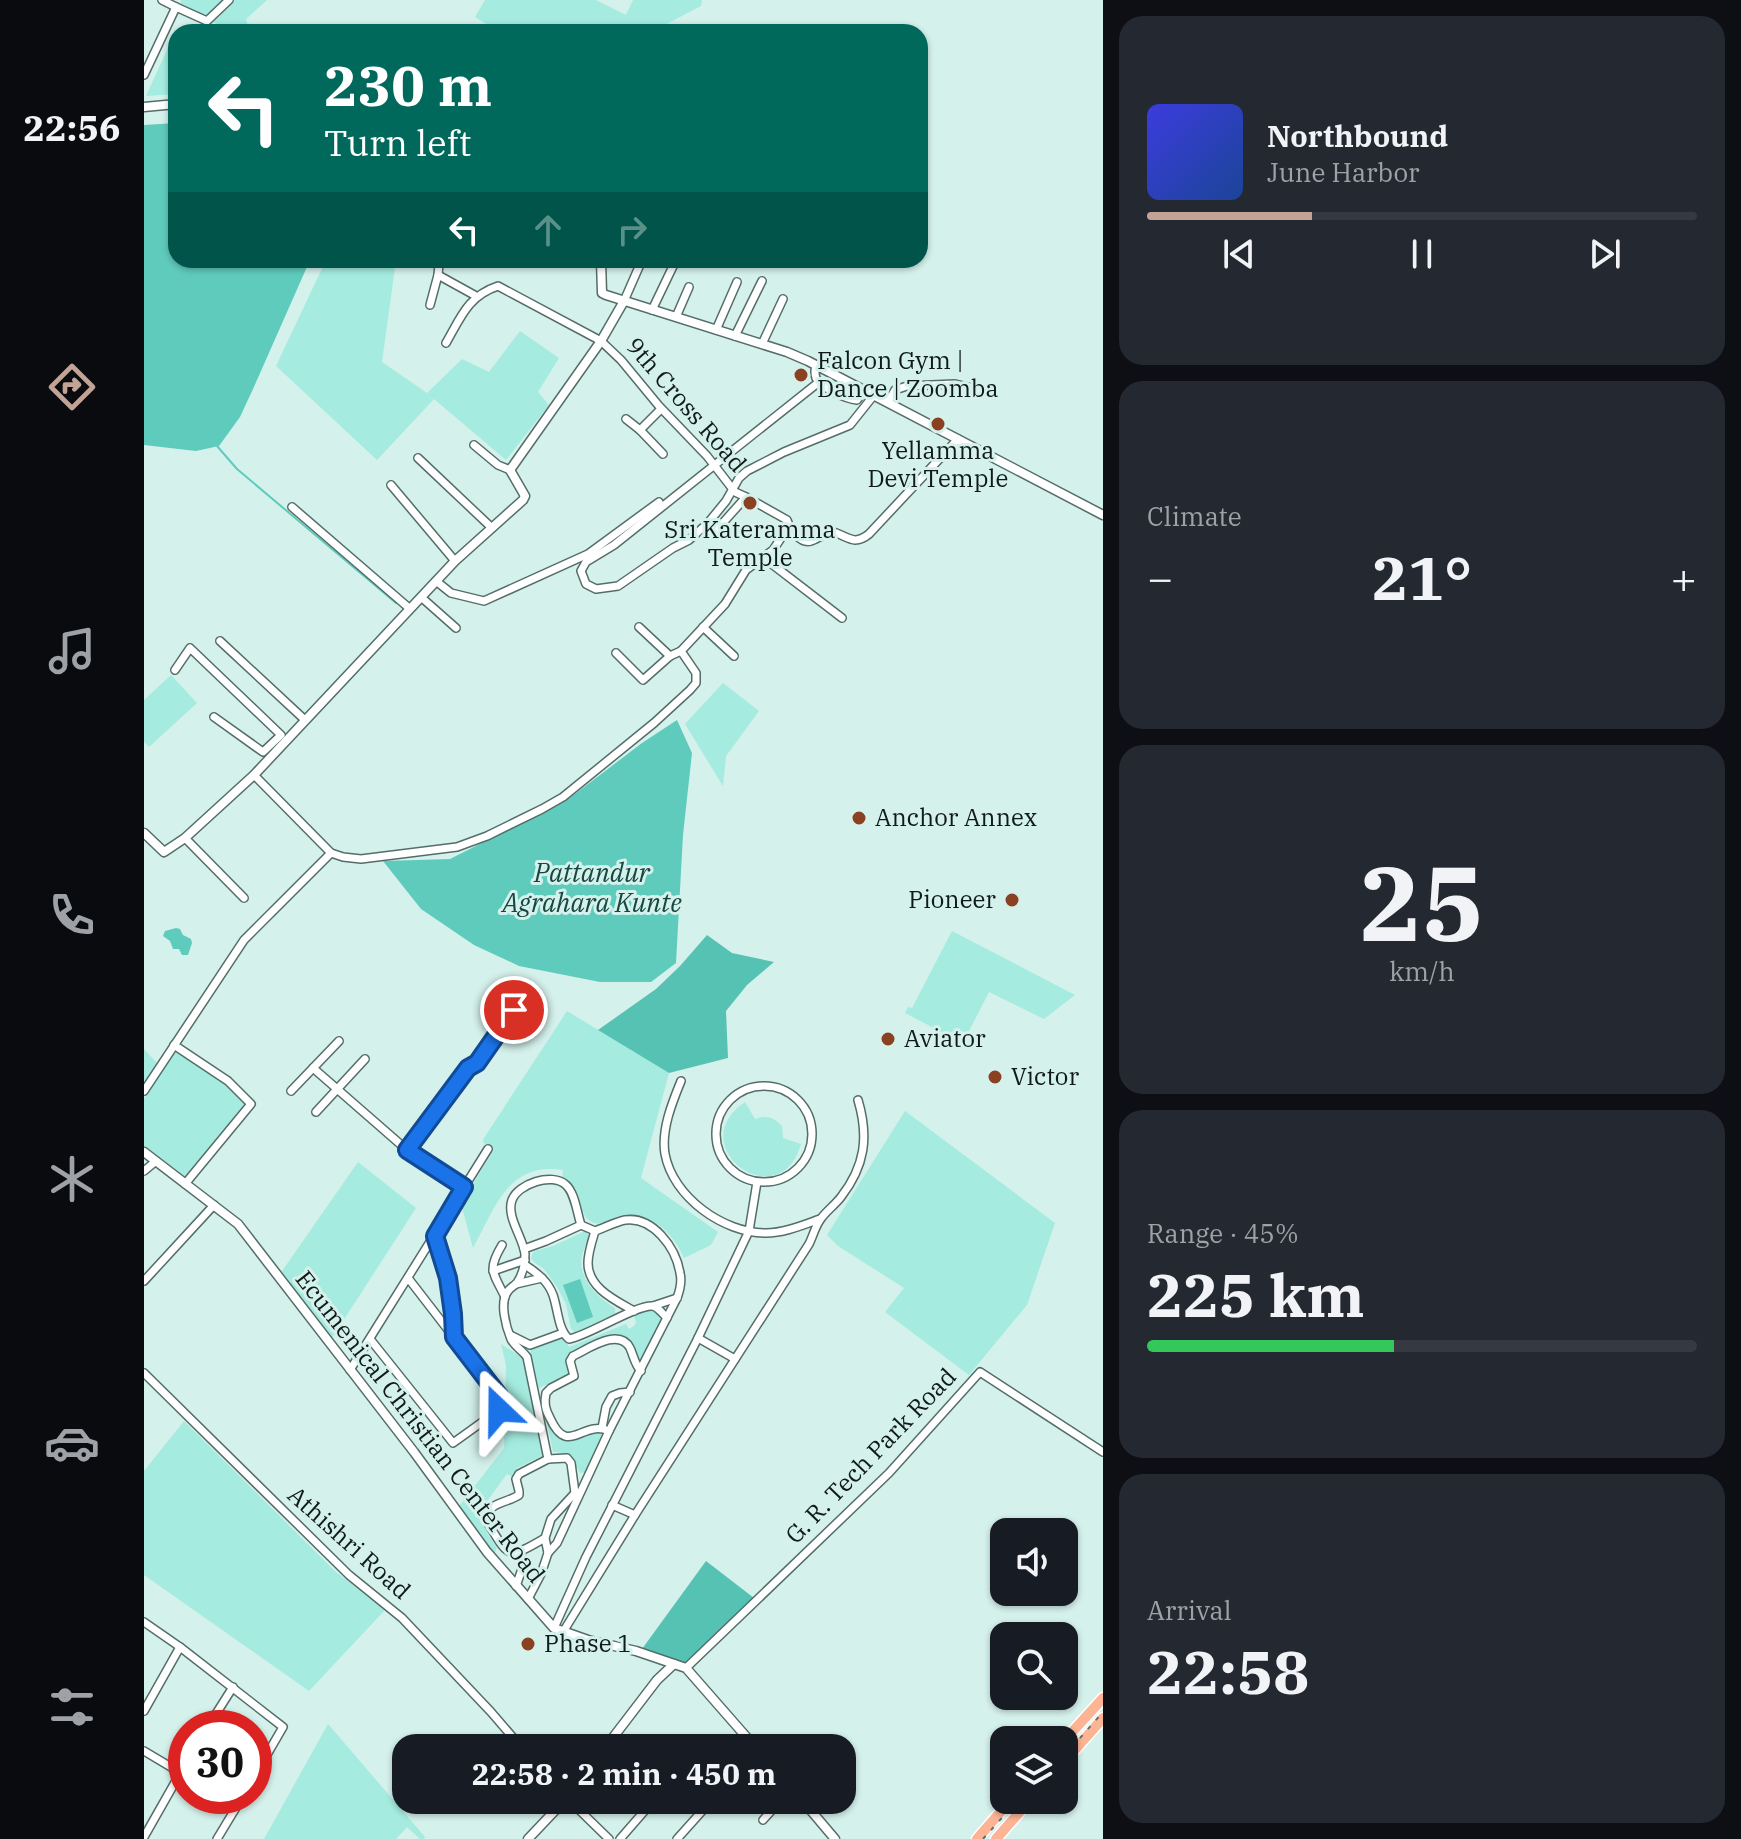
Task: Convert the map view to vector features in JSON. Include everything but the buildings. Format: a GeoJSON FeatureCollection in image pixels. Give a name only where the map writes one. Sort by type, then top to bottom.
{"type":"FeatureCollection","features":[{"type":"Feature","properties":{"kind":"main road"},"geometry":{"type":"LineString","coordinates":[[1078,1726],[1103,1698]]}},
{"type":"Feature","properties":{"kind":"main road"},"geometry":{"type":"LineString","coordinates":[[1078,1746],[1103,1718]]}},
{"type":"Feature","properties":{"kind":"main road"},"geometry":{"type":"LineString","coordinates":[[977,1839],[999,1814]]}},
{"type":"Feature","properties":{"kind":"main road"},"geometry":{"type":"LineString","coordinates":[[996,1839],[1018,1814]]}},
{"type":"Feature","properties":{"kind":"street"},"geometry":{"type":"LineString","coordinates":[[162,0],[207,21],[229,0]]}},
{"type":"Feature","properties":{"kind":"street"},"geometry":{"type":"LineString","coordinates":[[144,75],[176,7]]}},
{"type":"Feature","properties":{"kind":"street"},"geometry":{"type":"LineString","coordinates":[[144,107],[168,105]]}},
{"type":"Feature","properties":{"kind":"street"},"geometry":{"type":"LineString","coordinates":[[430,305],[439,268]]}},
{"type":"Feature","properties":{"kind":"street"},"geometry":{"type":"LineString","coordinates":[[601,268],[602,293],[787,352],[1103,515]]}},
{"type":"Feature","properties":{"kind":"street"},"geometry":{"type":"LineString","coordinates":[[510,470],[601,341],[638,268]]}},
{"type":"Feature","properties":{"kind":"street"},"geometry":{"type":"LineString","coordinates":[[652,310],[672,268]]}},
{"type":"Feature","properties":{"kind":"street"},"geometry":{"type":"LineString","coordinates":[[438,275],[476,296],[468,304],[446,343]]}},
{"type":"Feature","properties":{"kind":"street"},"geometry":{"type":"LineString","coordinates":[[735,336],[762,281]]}},
{"type":"Feature","properties":{"kind":"street"},"geometry":{"type":"LineString","coordinates":[[716,330],[737,282]]}},
{"type":"Feature","properties":{"kind":"street","name":"9th Cross Road"},"geometry":{"type":"LineString","coordinates":[[476,296],[498,286],[601,341],[732,489],[787,520],[799,538],[806,541],[830,531],[852,540],[861,540],[958,439]]}},
{"type":"Feature","properties":{"kind":"street"},"geometry":{"type":"LineString","coordinates":[[676,317],[689,287]]}},
{"type":"Feature","properties":{"kind":"street"},"geometry":{"type":"LineString","coordinates":[[762,344],[783,299]]}},
{"type":"Feature","properties":{"kind":"street"},"geometry":{"type":"LineString","coordinates":[[816,365],[819,382],[845,399],[857,400],[864,390]]}},
{"type":"Feature","properties":{"kind":"street"},"geometry":{"type":"LineString","coordinates":[[819,382],[614,545],[586,562],[581,571],[586,584],[596,589],[618,586],[689,540],[708,523],[747,471],[850,425],[874,395]]}},
{"type":"Feature","properties":{"kind":"street"},"geometry":{"type":"LineString","coordinates":[[888,402],[895,390],[907,386],[955,384],[981,390]]}},
{"type":"Feature","properties":{"kind":"street"},"geometry":{"type":"LineString","coordinates":[[640,430],[661,409]]}},
{"type":"Feature","properties":{"kind":"street"},"geometry":{"type":"LineString","coordinates":[[626,419],[663,454]]}},
{"type":"Feature","properties":{"kind":"street"},"geometry":{"type":"LineString","coordinates":[[214,717],[263,752],[275,746],[305,720],[455,561],[523,500],[525,496],[510,470],[498,465],[474,445]]}},
{"type":"Feature","properties":{"kind":"street"},"geometry":{"type":"LineString","coordinates":[[418,458],[492,528]]}},
{"type":"Feature","properties":{"kind":"street"},"geometry":{"type":"LineString","coordinates":[[391,485],[455,561]]}},
{"type":"Feature","properties":{"kind":"street"},"geometry":{"type":"LineString","coordinates":[[716,533],[746,497]]}},
{"type":"Feature","properties":{"kind":"street"},"geometry":{"type":"LineString","coordinates":[[436,581],[451,593],[484,601],[588,554],[659,502]]}},
{"type":"Feature","properties":{"kind":"street"},"geometry":{"type":"LineString","coordinates":[[292,507],[409,608]]}},
{"type":"Feature","properties":{"kind":"street"},"geometry":{"type":"LineString","coordinates":[[643,680],[669,657],[681,651],[730,598],[746,570],[764,558],[789,526]]}},
{"type":"Feature","properties":{"kind":"street"},"geometry":{"type":"LineString","coordinates":[[764,558],[842,618]]}},
{"type":"Feature","properties":{"kind":"street"},"geometry":{"type":"LineString","coordinates":[[421,597],[456,628]]}},
{"type":"Feature","properties":{"kind":"street"},"geometry":{"type":"LineString","coordinates":[[639,627],[675,665]]}},
{"type":"Feature","properties":{"kind":"street"},"geometry":{"type":"LineString","coordinates":[[703,627],[734,656]]}},
{"type":"Feature","properties":{"kind":"street"},"geometry":{"type":"LineString","coordinates":[[220,641],[305,720]]}},
{"type":"Feature","properties":{"kind":"street"},"geometry":{"type":"LineString","coordinates":[[144,833],[164,852],[185,838],[254,775],[281,735],[190,648],[175,670]]}},
{"type":"Feature","properties":{"kind":"street"},"geometry":{"type":"LineString","coordinates":[[254,775],[331,853],[361,859],[457,847],[487,836],[563,797],[654,723],[696,683],[696,673],[681,651]]}},
{"type":"Feature","properties":{"kind":"street"},"geometry":{"type":"LineString","coordinates":[[616,653],[649,688]]}},
{"type":"Feature","properties":{"kind":"street"},"geometry":{"type":"LineString","coordinates":[[185,838],[244,898]]}},
{"type":"Feature","properties":{"kind":"street"},"geometry":{"type":"LineString","coordinates":[[144,1091],[244,940],[331,853]]}},
{"type":"Feature","properties":{"kind":"street"},"geometry":{"type":"LineString","coordinates":[[407,1150],[468,1068],[477,1063],[514,1010]]}},
{"type":"Feature","properties":{"kind":"street"},"geometry":{"type":"LineString","coordinates":[[291,1091],[339,1041]]}},
{"type":"Feature","properties":{"kind":"street"},"geometry":{"type":"LineString","coordinates":[[174,1045],[228,1081],[251,1104],[185,1184]]}},
{"type":"Feature","properties":{"kind":"street"},"geometry":{"type":"LineString","coordinates":[[316,1112],[365,1059]]}},
{"type":"Feature","properties":{"kind":"street"},"geometry":{"type":"LineString","coordinates":[[313,1068],[407,1150],[464,1187]]}},
{"type":"Feature","properties":{"kind":"street"},"geometry":{"type":"LineString","coordinates":[[681,1081],[665,1132],[665,1154],[672,1174],[691,1199],[733,1227],[749,1231],[779,1232],[820,1219]]}},
{"type":"Feature","properties":{"kind":"street"},"geometry":{"type":"LineString","coordinates":[[767,1086],[782,1089],[796,1097],[806,1109],[812,1139],[800,1167],[787,1177],[773,1182],[757,1182],[731,1170],[722,1158],[716,1130],[720,1115],[739,1093],[753,1087],[767,1086]]}},
{"type":"Feature","properties":{"kind":"street"},"geometry":{"type":"LineString","coordinates":[[558,1630],[809,1244],[820,1219],[849,1187],[860,1166],[864,1146],[865,1126],[858,1100]]}},
{"type":"Feature","properties":{"kind":"street"},"geometry":{"type":"LineString","coordinates":[[350,1370],[488,1149]]}},
{"type":"Feature","properties":{"kind":"street","name":"Ecumenical Christian Center Road"},"geometry":{"type":"LineString","coordinates":[[144,1152],[238,1224],[487,1552],[558,1630]]}},
{"type":"Feature","properties":{"kind":"street"},"geometry":{"type":"LineString","coordinates":[[144,1171],[156,1161]]}},
{"type":"Feature","properties":{"kind":"street"},"geometry":{"type":"LineString","coordinates":[[516,1284],[525,1263],[511,1204],[515,1194],[539,1181],[559,1180],[569,1190],[581,1225]]}},
{"type":"Feature","properties":{"kind":"street"},"geometry":{"type":"LineString","coordinates":[[558,1630],[586,1557],[749,1231],[757,1182]]}},
{"type":"Feature","properties":{"kind":"street"},"geometry":{"type":"LineString","coordinates":[[144,1281],[214,1205]]}},
{"type":"Feature","properties":{"kind":"street"},"geometry":{"type":"LineString","coordinates":[[524,1249],[581,1225],[595,1231],[625,1220],[638,1221],[661,1234],[681,1274],[677,1298],[630,1392],[606,1430],[557,1543],[548,1553],[528,1599]]}},
{"type":"Feature","properties":{"kind":"street"},"geometry":{"type":"LineString","coordinates":[[595,1231],[588,1263],[592,1280],[606,1295],[634,1311]]}},
{"type":"Feature","properties":{"kind":"street"},"geometry":{"type":"LineString","coordinates":[[435,1236],[448,1278],[454,1337]]}},
{"type":"Feature","properties":{"kind":"street"},"geometry":{"type":"LineString","coordinates":[[502,1245],[492,1261],[493,1271],[505,1297],[505,1319],[512,1342],[527,1357],[548,1459]]}},
{"type":"Feature","properties":{"kind":"street"},"geometry":{"type":"LineString","coordinates":[[525,1263],[542,1278],[552,1293],[566,1337],[574,1338],[634,1311],[677,1298]]}},
{"type":"Feature","properties":{"kind":"street"},"geometry":{"type":"LineString","coordinates":[[493,1271],[525,1263]]}},
{"type":"Feature","properties":{"kind":"street"},"geometry":{"type":"LineString","coordinates":[[370,1339],[453,1443],[499,1410],[500,1397],[408,1278]]}},
{"type":"Feature","properties":{"kind":"street"},"geometry":{"type":"LineString","coordinates":[[505,1297],[516,1284],[542,1278]]}},
{"type":"Feature","properties":{"kind":"street"},"geometry":{"type":"LineString","coordinates":[[652,1306],[667,1318]]}},
{"type":"Feature","properties":{"kind":"street"},"geometry":{"type":"LineString","coordinates":[[510,1335],[530,1345],[563,1333]]}},
{"type":"Feature","properties":{"kind":"street"},"geometry":{"type":"LineString","coordinates":[[534,1395],[546,1393],[574,1376],[570,1361],[573,1356],[614,1338],[619,1338],[630,1348],[641,1371]]}},
{"type":"Feature","properties":{"kind":"street"},"geometry":{"type":"LineString","coordinates":[[698,1338],[735,1359]]}},
{"type":"Feature","properties":{"kind":"street","name":"G. R. Tech Park Road"},"geometry":{"type":"LineString","coordinates":[[686,1668],[889,1473],[980,1372],[1103,1452]]}},
{"type":"Feature","properties":{"kind":"street","name":"Athishri Road"},"geometry":{"type":"LineString","coordinates":[[144,1373],[349,1575],[402,1618],[510,1734]]}},
{"type":"Feature","properties":{"kind":"street"},"geometry":{"type":"LineString","coordinates":[[606,1430],[606,1407],[612,1396],[630,1392]]}},
{"type":"Feature","properties":{"kind":"street"},"geometry":{"type":"LineString","coordinates":[[546,1393],[545,1407],[560,1435],[569,1437],[595,1428],[606,1430]]}},
{"type":"Feature","properties":{"kind":"street"},"geometry":{"type":"LineString","coordinates":[[545,1538],[521,1552],[511,1552],[502,1546],[486,1515],[490,1507],[519,1495],[516,1479],[519,1474],[548,1459],[562,1458],[569,1460],[574,1497],[554,1515],[545,1538],[548,1553]]}},
{"type":"Feature","properties":{"kind":"street"},"geometry":{"type":"LineString","coordinates":[[612,1505],[635,1515]]}},
{"type":"Feature","properties":{"kind":"street"},"geometry":{"type":"LineString","coordinates":[[516,1586],[522,1569],[521,1552]]}},
{"type":"Feature","properties":{"kind":"street"},"geometry":{"type":"LineString","coordinates":[[522,1569],[541,1574]]}},
{"type":"Feature","properties":{"kind":"street"},"geometry":{"type":"LineString","coordinates":[[144,1622],[262,1710]]}},
{"type":"Feature","properties":{"kind":"street"},"geometry":{"type":"LineString","coordinates":[[558,1630],[686,1668],[744,1734]]}},
{"type":"Feature","properties":{"kind":"street"},"geometry":{"type":"LineString","coordinates":[[144,1711],[180,1647]]}},
{"type":"Feature","properties":{"kind":"street"},"geometry":{"type":"LineString","coordinates":[[616,1734],[657,1680],[674,1664]]}},
{"type":"Feature","properties":{"kind":"street"},"geometry":{"type":"LineString","coordinates":[[218,1710],[233,1687]]}},
{"type":"Feature","properties":{"kind":"street"},"geometry":{"type":"LineString","coordinates":[[272,1718],[283,1727],[272,1746]]}},
{"type":"Feature","properties":{"kind":"street"},"geometry":{"type":"LineString","coordinates":[[144,1751],[168,1765]]}},
{"type":"Feature","properties":{"kind":"street"},"geometry":{"type":"LineString","coordinates":[[144,1837],[168,1798]]}},
{"type":"Feature","properties":{"kind":"street"},"geometry":{"type":"LineString","coordinates":[[217,1839],[232,1814]]}},
{"type":"Feature","properties":{"kind":"street"},"geometry":{"type":"LineString","coordinates":[[528,1839],[553,1814]]}},
{"type":"Feature","properties":{"kind":"street"},"geometry":{"type":"LineString","coordinates":[[582,1814],[609,1839]]}},
{"type":"Feature","properties":{"kind":"street"},"geometry":{"type":"LineString","coordinates":[[620,1839],[642,1814]]}},
{"type":"Feature","properties":{"kind":"street"},"geometry":{"type":"LineString","coordinates":[[677,1839],[699,1814]]}},
{"type":"Feature","properties":{"kind":"street"},"geometry":{"type":"LineString","coordinates":[[763,1820],[768,1814]]}},
{"type":"Feature","properties":{"kind":"street"},"geometry":{"type":"LineString","coordinates":[[814,1814],[835,1839]]}},
{"type":"Feature","properties":{"kind":"shaded area"},"geometry":{"type":"Polygon","coordinates":[[[181,0],[267,0],[246,19],[248,24],[217,24],[180,5],[181,0]]]}},
{"type":"Feature","properties":{"kind":"shaded area"},"geometry":{"type":"Polygon","coordinates":[[[485,0],[596,0],[626,15],[633,0],[702,0],[701,6],[666,24],[487,24],[475,17],[485,0]]]}},
{"type":"Feature","properties":{"kind":"shaded area"},"geometry":{"type":"Polygon","coordinates":[[[168,48],[168,95],[146,96],[168,48]]]}},
{"type":"Feature","properties":{"kind":"shaded area"},"geometry":{"type":"Polygon","coordinates":[[[322,268],[395,268],[382,362],[427,393],[462,359],[489,372],[520,331],[559,358],[538,392],[549,405],[506,460],[434,399],[377,460],[276,366],[322,268]]]}},
{"type":"Feature","properties":{"kind":"shaded area"},"geometry":{"type":"Polygon","coordinates":[[[171,675],[197,703],[149,747],[144,742],[144,700],[171,675]]]}},
{"type":"Feature","properties":{"kind":"shaded area"},"geometry":{"type":"Polygon","coordinates":[[[723,683],[759,711],[726,756],[723,786],[685,724],[723,683]]]}},
{"type":"Feature","properties":{"kind":"shaded area"},"geometry":{"type":"Polygon","coordinates":[[[952,931],[1075,995],[1044,1019],[989,992],[968,1033],[960,1038],[953,1038],[905,1013],[908,1007],[912,1008],[952,931]]]}},
{"type":"Feature","properties":{"kind":"shaded area"},"geometry":{"type":"Polygon","coordinates":[[[707,935],[732,953],[774,962],[747,985],[726,1011],[728,1058],[669,1073],[598,1030],[656,989],[707,935]]]}},
{"type":"Feature","properties":{"kind":"shaded area"},"geometry":{"type":"Polygon","coordinates":[[[567,1011],[669,1073],[641,1178],[718,1232],[711,1245],[684,1258],[674,1240],[651,1220],[632,1215],[603,1223],[592,1222],[584,1214],[575,1188],[562,1179],[563,1170],[544,1169],[516,1180],[506,1191],[473,1248],[461,1204],[493,1151],[483,1142],[484,1138],[567,1011]]]}},
{"type":"Feature","properties":{"kind":"shaded area"},"geometry":{"type":"Polygon","coordinates":[[[144,1049],[158,1064],[144,1085],[144,1049]]]}},
{"type":"Feature","properties":{"kind":"shaded area"},"geometry":{"type":"Polygon","coordinates":[[[176,1051],[225,1083],[247,1102],[184,1178],[144,1147],[144,1098],[176,1051]]]}},
{"type":"Feature","properties":{"kind":"shaded area"},"geometry":{"type":"Polygon","coordinates":[[[745,1102],[755,1119],[773,1119],[782,1126],[783,1138],[801,1144],[790,1166],[774,1175],[757,1175],[741,1168],[729,1154],[723,1138],[728,1120],[745,1102]]]}},
{"type":"Feature","properties":{"kind":"shaded area"},"geometry":{"type":"Polygon","coordinates":[[[905,1111],[1055,1223],[1027,1305],[969,1375],[885,1312],[904,1288],[838,1246],[827,1235],[905,1111]]]}},
{"type":"Feature","properties":{"kind":"shaded area"},"geometry":{"type":"Polygon","coordinates":[[[358,1162],[416,1208],[332,1338],[280,1274],[358,1162]]]}},
{"type":"Feature","properties":{"kind":"shaded area"},"geometry":{"type":"Polygon","coordinates":[[[583,1232],[589,1236],[582,1255],[583,1272],[596,1293],[615,1308],[615,1316],[576,1333],[571,1329],[566,1304],[557,1287],[544,1269],[531,1259],[535,1251],[583,1232]]]}},
{"type":"Feature","properties":{"kind":"shaded area"},"geometry":{"type":"Polygon","coordinates":[[[643,1309],[654,1311],[662,1320],[643,1358],[638,1360],[626,1337],[605,1338],[572,1352],[567,1361],[569,1375],[539,1388],[530,1350],[561,1338],[569,1347],[626,1324],[629,1329],[636,1322],[633,1314],[643,1309]]]}},
{"type":"Feature","properties":{"kind":"shaded area"},"geometry":{"type":"Polygon","coordinates":[[[501,1344],[523,1358],[543,1449],[542,1456],[517,1468],[513,1477],[507,1474],[482,1508],[488,1535],[497,1547],[494,1556],[457,1509],[504,1448],[506,1365],[501,1344]]]}},
{"type":"Feature","properties":{"kind":"shaded area"},"geometry":{"type":"Polygon","coordinates":[[[545,1413],[555,1433],[564,1441],[596,1432],[604,1435],[587,1472],[580,1473],[570,1458],[553,1452],[545,1413]]]}},
{"type":"Feature","properties":{"kind":"shaded area"},"geometry":{"type":"Polygon","coordinates":[[[184,1421],[336,1572],[385,1610],[309,1691],[144,1575],[144,1471],[184,1421]]]}},
{"type":"Feature","properties":{"kind":"shaded area"},"geometry":{"type":"Polygon","coordinates":[[[706,1561],[754,1598],[685,1664],[642,1649],[706,1561]]]}},
{"type":"Feature","properties":{"kind":"shaded area"},"geometry":{"type":"Polygon","coordinates":[[[328,1724],[392,1799],[392,1814],[405,1814],[425,1837],[420,1839],[407,1827],[396,1839],[264,1839],[328,1724]]]}},
{"type":"Feature","properties":{"kind":"water"},"geometry":{"type":"Polygon","coordinates":[[[168,124],[168,268],[306,268],[240,417],[219,446],[196,451],[144,445],[144,125],[168,124]]]}},
{"type":"Feature","properties":{"kind":"water","name":"Pattandur Agrahara Kunte"},"geometry":{"type":"Polygon","coordinates":[[[677,720],[692,753],[683,835],[676,963],[651,982],[600,982],[519,966],[474,945],[421,909],[383,861],[450,859],[567,800],[677,720]]]}},
{"type":"Feature","properties":{"kind":"water"},"geometry":{"type":"Polygon","coordinates":[[[176,928],[191,939],[188,955],[173,949],[170,941],[163,936],[165,931],[176,928]]]}},
{"type":"Feature","properties":{"kind":"water"},"geometry":{"type":"Polygon","coordinates":[[[580,1279],[593,1317],[577,1323],[563,1285],[580,1279]]]}},
{"type":"Feature","properties":{"kind":"waterway"},"geometry":{"type":"LineString","coordinates":[[217,446],[237,469],[396,603]]}},
{"type":"Feature","properties":{"kind":"railway"},"geometry":{"type":"LineString","coordinates":[[1078,1740],[1103,1712]]}},
{"type":"Feature","properties":{"kind":"railway"},"geometry":{"type":"LineString","coordinates":[[983,1839],[1005,1814]]}},
{"type":"Feature","properties":{"kind":"place","name":"Falcon Gym | Dance | Zoomba"},"geometry":{"type":"Point","coordinates":[801,375]}},
{"type":"Feature","properties":{"kind":"place","name":"Yellamma Devi Temple"},"geometry":{"type":"Point","coordinates":[938,424]}},
{"type":"Feature","properties":{"kind":"place","name":"Sri Kateramma Temple"},"geometry":{"type":"Point","coordinates":[750,503]}},
{"type":"Feature","properties":{"kind":"place","name":"Anchor Annex"},"geometry":{"type":"Point","coordinates":[859,818]}},
{"type":"Feature","properties":{"kind":"place","name":"Pioneer"},"geometry":{"type":"Point","coordinates":[1012,900]}},
{"type":"Feature","properties":{"kind":"place","name":"Aviator"},"geometry":{"type":"Point","coordinates":[888,1039]}},
{"type":"Feature","properties":{"kind":"place","name":"Victor"},"geometry":{"type":"Point","coordinates":[995,1077]}},
{"type":"Feature","properties":{"kind":"place","name":"Phase 1"},"geometry":{"type":"Point","coordinates":[528,1644]}},
{"type":"Feature","properties":{"kind":"route"},"geometry":{"type":"LineString","coordinates":[[499,1410],[500,1397],[454,1337],[448,1278],[435,1236],[464,1187],[407,1150],[468,1068],[477,1063],[514,1010]]}}]}
